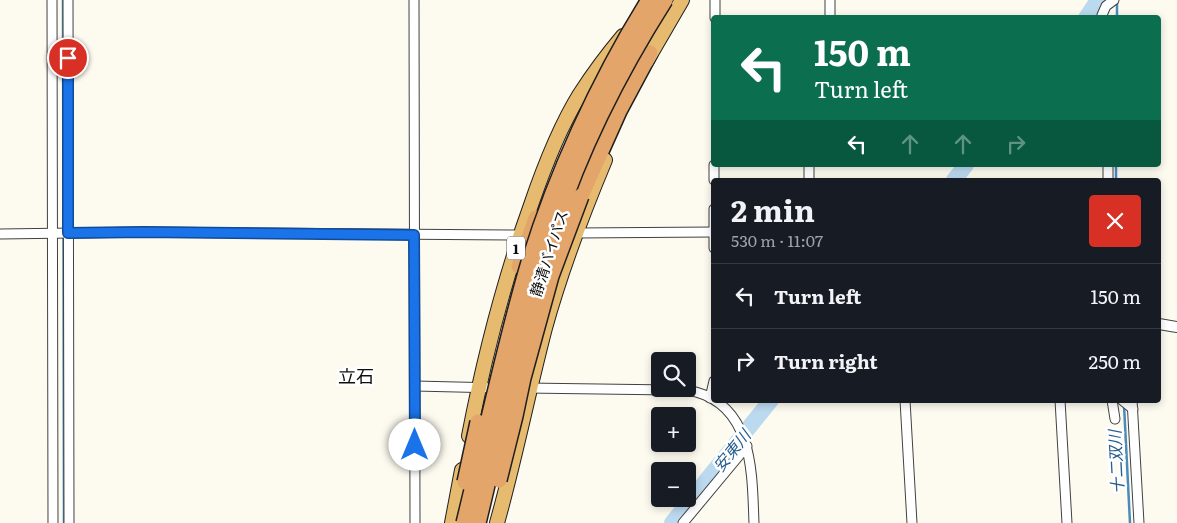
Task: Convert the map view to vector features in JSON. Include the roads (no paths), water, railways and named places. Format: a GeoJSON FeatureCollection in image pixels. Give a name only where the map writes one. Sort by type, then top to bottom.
{"type":"FeatureCollection","features":[{"type":"Feature","properties":{"kind":"highway","name":"1"},"geometry":{"type":"LineString","coordinates":[[458,523],[469,457],[502,322],[519,266],[535,222],[588,98],[648,0]]}},
{"type":"Feature","properties":{"kind":"highway","name":"静清バイパス"},"geometry":{"type":"LineString","coordinates":[[464,523],[527,268],[543,221],[576,138],[595,98],[648,0]]}},
{"type":"Feature","properties":{"kind":"highway","name":"静清バイパス"},"geometry":{"type":"LineString","coordinates":[[478,523],[524,330],[555,225],[593,132],[612,92],[642,36],[666,0]]}},
{"type":"Feature","properties":{"kind":"highway"},"geometry":{"type":"LineString","coordinates":[[488,523],[523,378],[551,276],[581,196],[619,111],[650,52],[682,0]]}},
{"type":"Feature","properties":{"kind":"highway","name":"1"},"geometry":{"type":"LineString","coordinates":[[452,523],[479,388],[497,315],[520,235],[541,176],[579,95],[602,60],[629,29]]}},
{"type":"Feature","properties":{"kind":"highway"},"geometry":{"type":"LineString","coordinates":[[497,523],[508,486],[530,388],[557,288],[609,149],[650,52]]}},
{"type":"Feature","properties":{"kind":"street"},"geometry":{"type":"LineString","coordinates":[[52,0],[53,523]]}},
{"type":"Feature","properties":{"kind":"street"},"geometry":{"type":"LineString","coordinates":[[68,0],[69,523]]}},
{"type":"Feature","properties":{"kind":"street"},"geometry":{"type":"LineString","coordinates":[[414,0],[415,523]]}},
{"type":"Feature","properties":{"kind":"street"},"geometry":{"type":"LineString","coordinates":[[715,0],[715,15]]}},
{"type":"Feature","properties":{"kind":"street"},"geometry":{"type":"LineString","coordinates":[[830,0],[830,15]]}},
{"type":"Feature","properties":{"kind":"street"},"geometry":{"type":"LineString","coordinates":[[1102,15],[1110,3]]}},
{"type":"Feature","properties":{"kind":"street"},"geometry":{"type":"LineString","coordinates":[[0,234],[144,232],[520,235]]}},
{"type":"Feature","properties":{"kind":"street"},"geometry":{"type":"LineString","coordinates":[[576,233],[711,232]]}},
{"type":"Feature","properties":{"kind":"street"},"geometry":{"type":"LineString","coordinates":[[1161,324],[1177,327]]}},
{"type":"Feature","properties":{"kind":"street"},"geometry":{"type":"LineString","coordinates":[[415,386],[672,390],[695,392],[710,398],[711,394]]}},
{"type":"Feature","properties":{"kind":"street"},"geometry":{"type":"LineString","coordinates":[[718,403],[723,406],[738,426],[747,446],[752,477],[754,523]]}},
{"type":"Feature","properties":{"kind":"street"},"geometry":{"type":"LineString","coordinates":[[905,403],[912,523]]}},
{"type":"Feature","properties":{"kind":"street"},"geometry":{"type":"LineString","coordinates":[[1060,403],[1067,523]]}},
{"type":"Feature","properties":{"kind":"street"},"geometry":{"type":"LineString","coordinates":[[1112,403],[1114,419]]}},
{"type":"Feature","properties":{"kind":"street"},"geometry":{"type":"LineString","coordinates":[[1133,404],[1139,523]]}},
{"type":"Feature","properties":{"kind":"street"},"geometry":{"type":"LineString","coordinates":[[683,523],[747,446]]}},
{"type":"Feature","properties":{"kind":"waterway"},"geometry":{"type":"LineString","coordinates":[[63,0],[64,523]]}},
{"type":"Feature","properties":{"kind":"waterway","name":"安東川"},"geometry":{"type":"LineString","coordinates":[[1088,15],[1098,0]]}},
{"type":"Feature","properties":{"kind":"waterway","name":"十二双川"},"geometry":{"type":"LineString","coordinates":[[1117,2],[1117,15]]}},
{"type":"Feature","properties":{"kind":"waterway","name":"安東川"},"geometry":{"type":"LineString","coordinates":[[956,178],[964,167]]}},
{"type":"Feature","properties":{"kind":"waterway","name":"十二双川"},"geometry":{"type":"LineString","coordinates":[[1116,167],[1116,178]]}},
{"type":"Feature","properties":{"kind":"waterway","name":"安東川"},"geometry":{"type":"LineString","coordinates":[[672,523],[769,403]]}},
{"type":"Feature","properties":{"kind":"waterway","name":"十二双川"},"geometry":{"type":"LineString","coordinates":[[1124,405],[1130,523]]}},
{"type":"Feature","properties":{"kind":"district","name":"立石"},"geometry":{"type":"Point","coordinates":[356,375]}}]}
